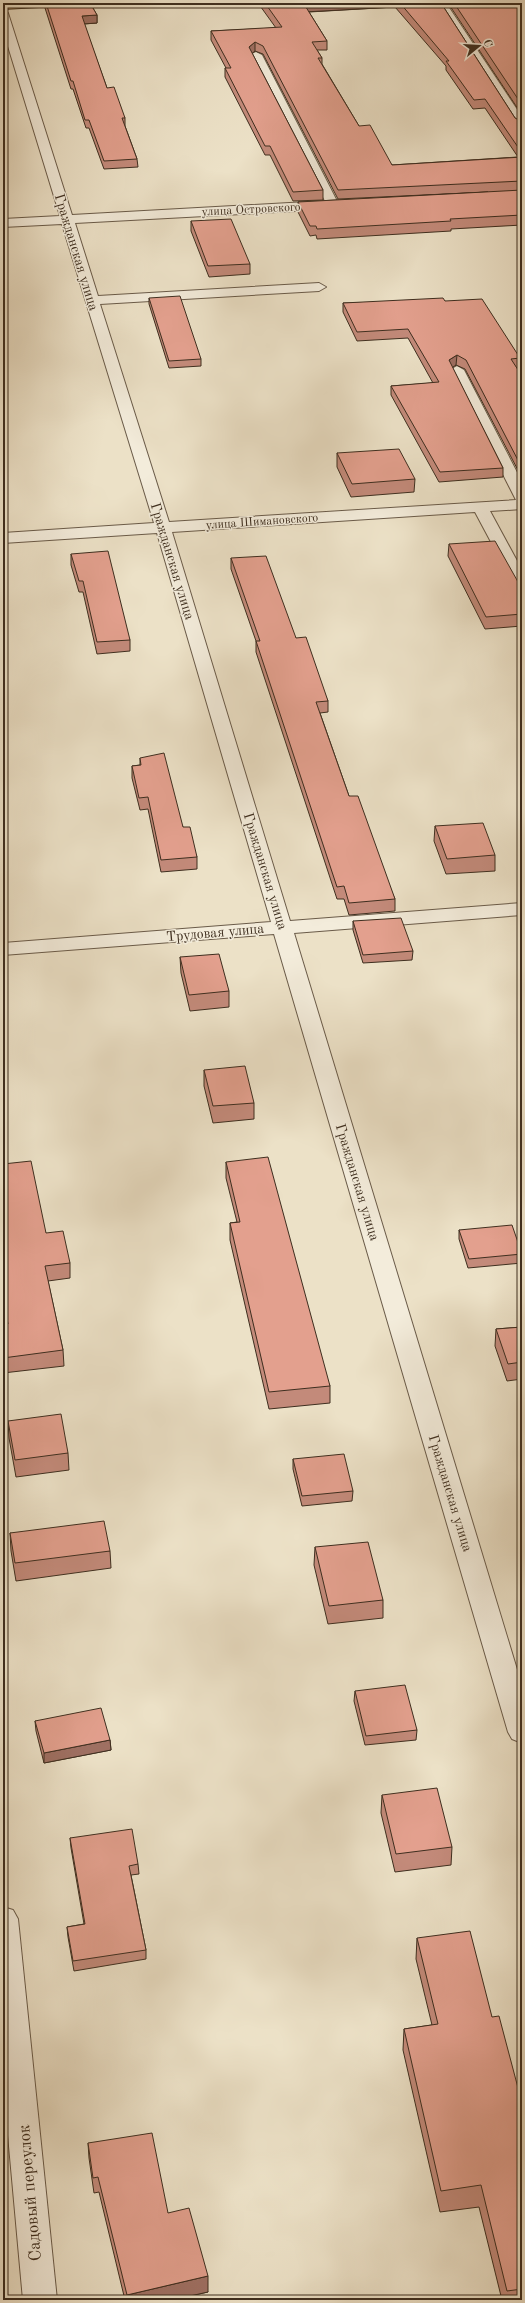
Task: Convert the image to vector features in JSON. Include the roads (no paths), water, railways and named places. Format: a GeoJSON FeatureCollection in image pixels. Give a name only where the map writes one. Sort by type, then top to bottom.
{"type":"FeatureCollection","features":[{"type":"Feature","properties":{"kind":"main road"},"geometry":{"type":"LineString","coordinates":[[3,6],[57,3]]}},
{"type":"Feature","properties":{"kind":"street"},"geometry":{"type":"LineString","coordinates":[[440,3],[522,126]]}},
{"type":"Feature","properties":{"kind":"street","name":"Гражданская улица"},"geometry":{"type":"LineString","coordinates":[[3,13],[163,527],[282,926],[515,1684],[522,1732]]}},
{"type":"Feature","properties":{"kind":"street"},"geometry":{"type":"LineString","coordinates":[[256,55],[333,204]]}},
{"type":"Feature","properties":{"kind":"street","name":"улица Островского"},"geometry":{"type":"LineString","coordinates":[[3,223],[349,204]]}},
{"type":"Feature","properties":{"kind":"street"},"geometry":{"type":"LineString","coordinates":[[93,300],[319,287]]}},
{"type":"Feature","properties":{"kind":"street"},"geometry":{"type":"LineString","coordinates":[[457,370],[522,497]]}},
{"type":"Feature","properties":{"kind":"street","name":"улица Шимановского"},"geometry":{"type":"LineString","coordinates":[[3,538],[522,504]]}},
{"type":"Feature","properties":{"kind":"street"},"geometry":{"type":"LineString","coordinates":[[480,506],[522,585]]}},
{"type":"Feature","properties":{"kind":"street","name":"Трудовая улица"},"geometry":{"type":"LineString","coordinates":[[3,949],[282,926],[522,909]]}},
{"type":"Feature","properties":{"kind":"street","name":"Садовый переулок"},"geometry":{"type":"LineString","coordinates":[[3,1919],[40,2300]]}}]}
